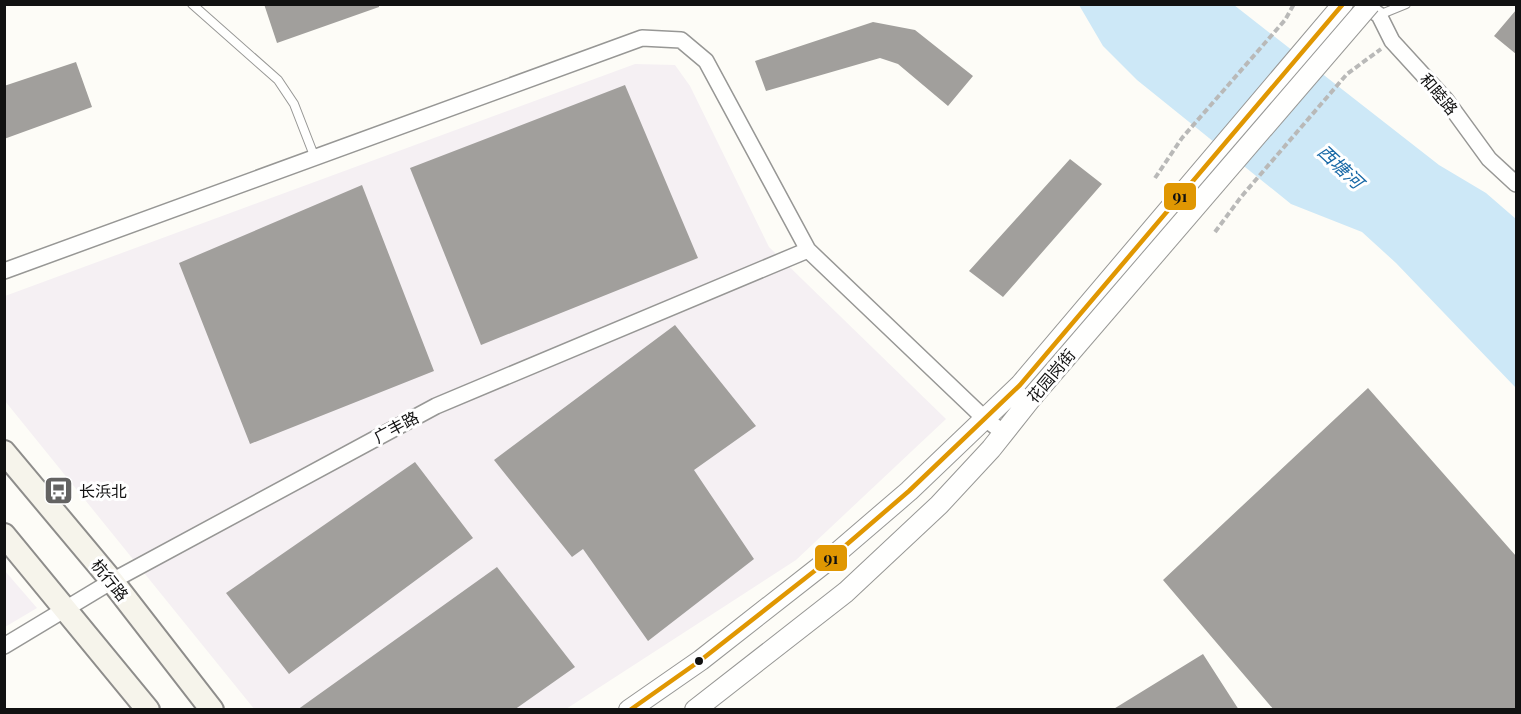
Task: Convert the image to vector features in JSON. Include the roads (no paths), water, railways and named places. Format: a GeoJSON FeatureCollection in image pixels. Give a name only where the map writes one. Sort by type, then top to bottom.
{"type":"FeatureCollection","features":[{"type":"Feature","properties":{"kind":"main road","name":"杭行路"},"geometry":{"type":"LineString","coordinates":[[4,452],[112,581],[212,710]]}},
{"type":"Feature","properties":{"kind":"main road"},"geometry":{"type":"LineString","coordinates":[[4,535],[148,710]]}},
{"type":"Feature","properties":{"kind":"street","name":"花园岗街"},"geometry":{"type":"LineString","coordinates":[[695,710],[846,592],[939,505],[1004,433],[1026,390],[1343,4]]}},
{"type":"Feature","properties":{"kind":"street","name":"和睦路"},"geometry":{"type":"LineString","coordinates":[[1363,4],[1374,10],[1392,40],[1446,100],[1489,159],[1516,184]]}},
{"type":"Feature","properties":{"kind":"street","name":"花园岗街"},"geometry":{"type":"LineString","coordinates":[[629,710],[701,660],[831,558],[909,491],[984,418],[1026,390],[1374,10]]}},
{"type":"Feature","properties":{"kind":"street"},"geometry":{"type":"LineString","coordinates":[[4,271],[642,38],[681,40],[706,61],[808,250],[984,418],[1004,433]]}},
{"type":"Feature","properties":{"kind":"street","name":"广丰路"},"geometry":{"type":"LineString","coordinates":[[4,646],[112,581],[436,406],[808,250]]}},
{"type":"Feature","properties":{"kind":"lane"},"geometry":{"type":"LineString","coordinates":[[192,4],[278,80],[294,104],[315,158]]}},
{"type":"Feature","properties":{"kind":"lane"},"geometry":{"type":"LineString","coordinates":[[1374,10],[1406,4]]}},
{"type":"Feature","properties":{"kind":"water","name":"西塘河"},"geometry":{"type":"Polygon","coordinates":[[[1079,5],[1234,5],[1439,165],[1486,193],[1516,219],[1516,388],[1396,263],[1362,232],[1291,204],[1137,80],[1103,46],[1079,5]]]}},
{"type":"Feature","properties":{"kind":"place","name":"长浜北"},"geometry":{"type":"Point","coordinates":[58,491]}}]}
